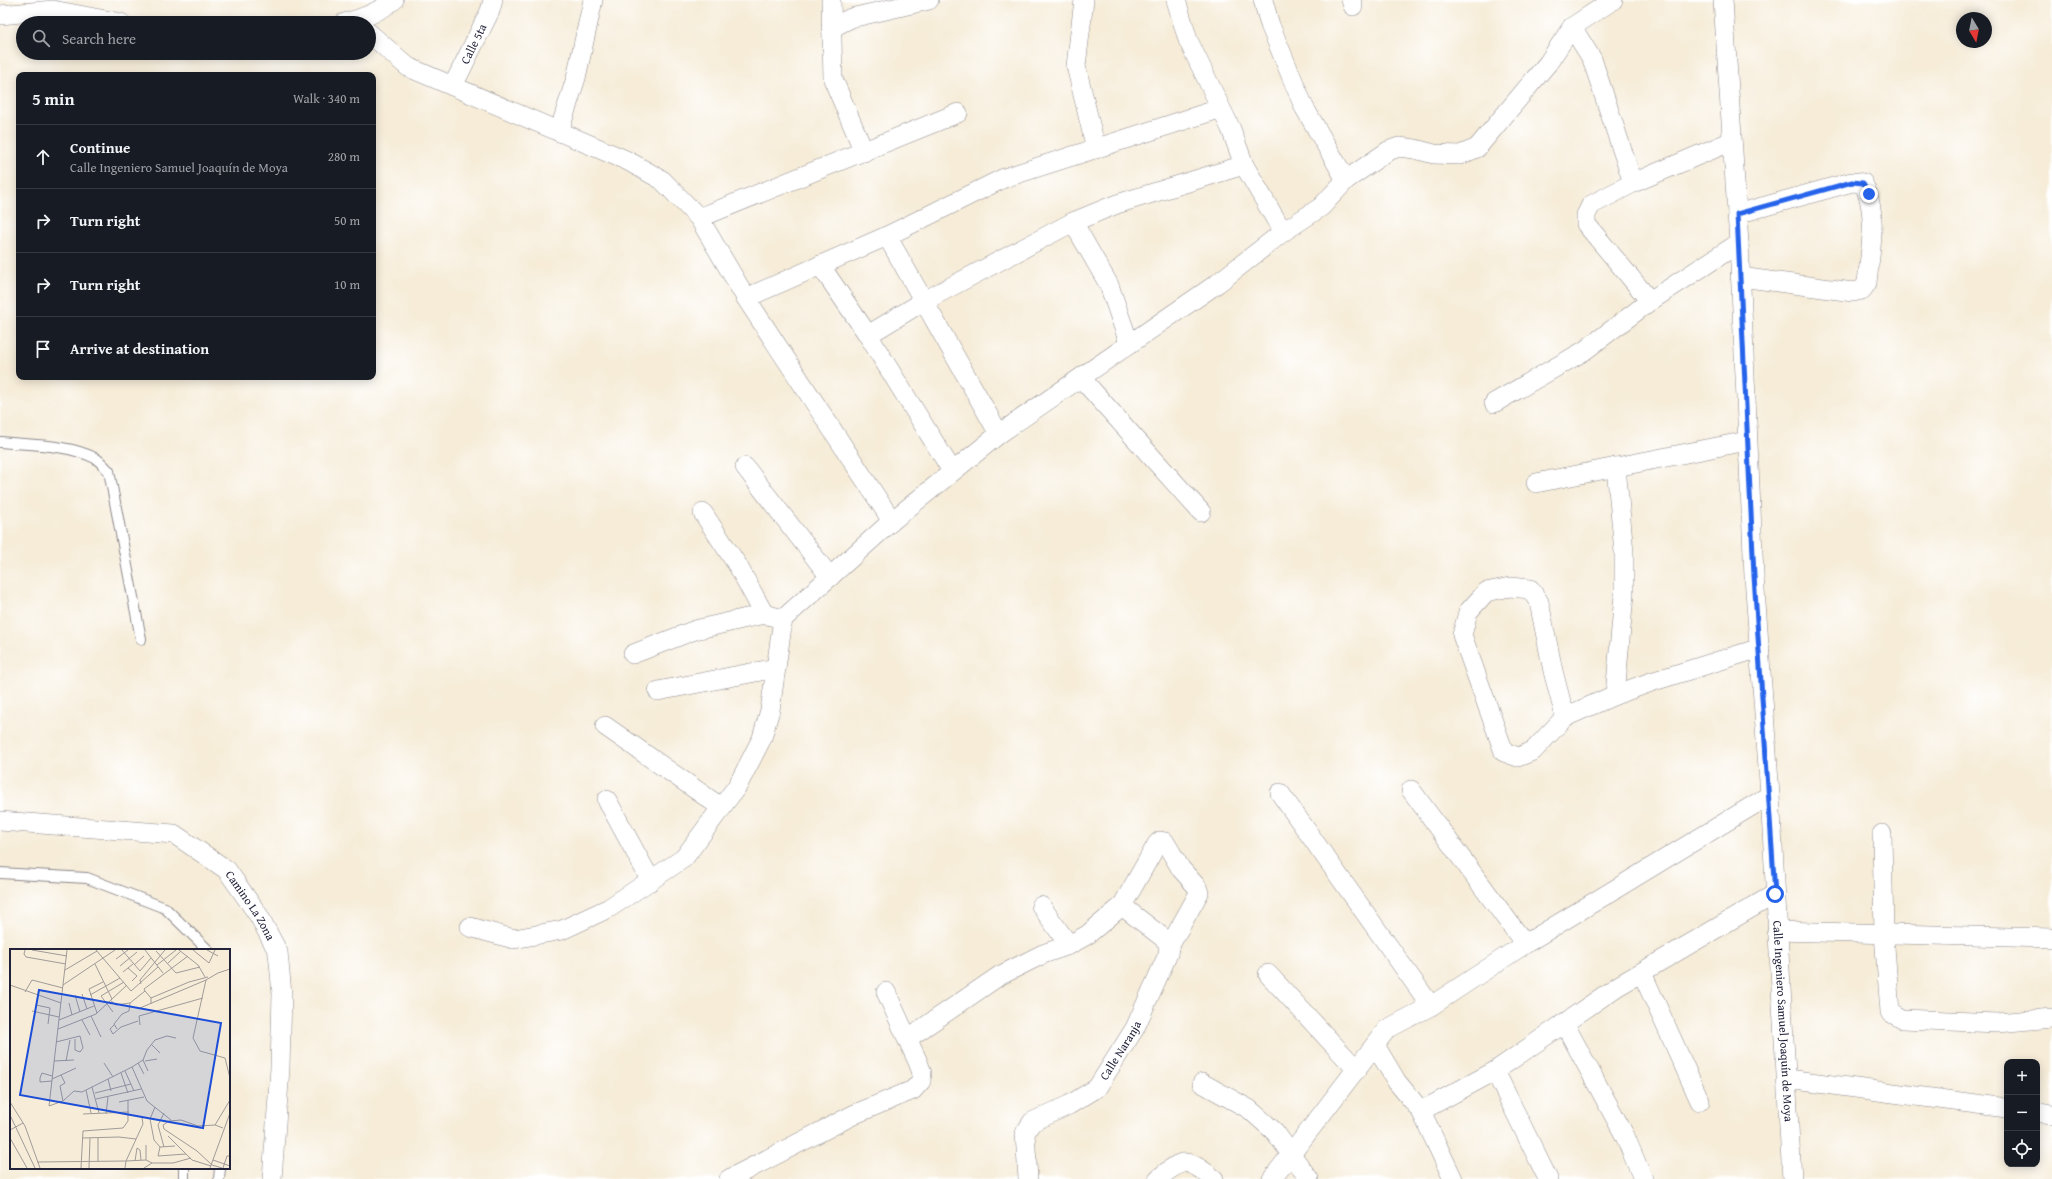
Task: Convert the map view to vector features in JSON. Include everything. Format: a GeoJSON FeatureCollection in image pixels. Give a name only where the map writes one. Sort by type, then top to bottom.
{"type":"FeatureCollection","features":[{"type":"Feature","properties":{"kind":"street"},"geometry":{"type":"LineString","coordinates":[[371,16],[394,0]]}},
{"type":"Feature","properties":{"kind":"street","name":"Calle 5ta"},"geometry":{"type":"LineString","coordinates":[[453,86],[490,11],[493,0]]}},
{"type":"Feature","properties":{"kind":"street"},"geometry":{"type":"LineString","coordinates":[[559,132],[576,78],[593,0]]}},
{"type":"Feature","properties":{"kind":"street"},"geometry":{"type":"LineString","coordinates":[[831,0],[833,79],[864,152]]}},
{"type":"Feature","properties":{"kind":"street"},"geometry":{"type":"LineString","coordinates":[[831,28],[852,18],[930,0]]}},
{"type":"Feature","properties":{"kind":"street"},"geometry":{"type":"LineString","coordinates":[[1084,0],[1076,66],[1096,149]]}},
{"type":"Feature","properties":{"kind":"street"},"geometry":{"type":"LineString","coordinates":[[1176,0],[1188,40],[1220,109],[1231,129],[1244,164],[1283,232]]}},
{"type":"Feature","properties":{"kind":"street"},"geometry":{"type":"LineString","coordinates":[[1264,0],[1270,25],[1304,107],[1346,180]]}},
{"type":"Feature","properties":{"kind":"street"},"geometry":{"type":"LineString","coordinates":[[470,927],[514,939],[562,930],[609,908],[684,858],[738,785],[762,738],[770,710],[783,619],[892,521],[999,434],[1218,283],[1283,232],[1321,207],[1346,180],[1388,151],[1399,147],[1434,154],[1460,156],[1477,148],[1548,63],[1572,27],[1613,0]]}},
{"type":"Feature","properties":{"kind":"street","name":"Calle Ingeniero Samuel Joaquín de Moya"},"geometry":{"type":"LineString","coordinates":[[1723,0],[1739,243],[1754,576],[1770,795],[1792,1179]]}},
{"type":"Feature","properties":{"kind":"street"},"geometry":{"type":"LineString","coordinates":[[0,15],[52,10],[84,16]]}},
{"type":"Feature","properties":{"kind":"street"},"geometry":{"type":"LineString","coordinates":[[1572,27],[1592,59],[1633,183]]}},
{"type":"Feature","properties":{"kind":"street"},"geometry":{"type":"LineString","coordinates":[[376,41],[408,67],[628,161],[662,180],[699,218],[746,298],[892,521]]}},
{"type":"Feature","properties":{"kind":"street"},"geometry":{"type":"LineString","coordinates":[[746,298],[887,236],[1004,178],[1220,109]]}},
{"type":"Feature","properties":{"kind":"street"},"geometry":{"type":"LineString","coordinates":[[699,218],[958,113]]}},
{"type":"Feature","properties":{"kind":"street"},"geometry":{"type":"LineString","coordinates":[[1650,301],[1586,224],[1586,215],[1591,205],[1633,183],[1732,141]]}},
{"type":"Feature","properties":{"kind":"street"},"geometry":{"type":"LineString","coordinates":[[868,335],[924,301],[1073,222],[1117,204],[1244,164]]}},
{"type":"Feature","properties":{"kind":"street"},"geometry":{"type":"LineString","coordinates":[[1737,214],[1852,182],[1863,183],[1869,194],[1872,226],[1867,283],[1862,290],[1853,292],[1740,277]]}},
{"type":"Feature","properties":{"kind":"street"},"geometry":{"type":"LineString","coordinates":[[1073,222],[1109,285],[1129,343]]}},
{"type":"Feature","properties":{"kind":"street"},"geometry":{"type":"LineString","coordinates":[[887,236],[999,434]]}},
{"type":"Feature","properties":{"kind":"street"},"geometry":{"type":"LineString","coordinates":[[1494,403],[1584,351],[1650,301],[1739,243]]}},
{"type":"Feature","properties":{"kind":"street"},"geometry":{"type":"LineString","coordinates":[[820,265],[868,335],[952,471]]}},
{"type":"Feature","properties":{"kind":"street"},"geometry":{"type":"LineString","coordinates":[[1081,378],[1201,512]]}},
{"type":"Feature","properties":{"kind":"street"},"geometry":{"type":"LineString","coordinates":[[1536,483],[1747,441]]}},
{"type":"Feature","properties":{"kind":"street"},"geometry":{"type":"LineString","coordinates":[[744,467],[830,577]]}},
{"type":"Feature","properties":{"kind":"street"},"geometry":{"type":"LineString","coordinates":[[1615,695],[1624,595],[1624,552],[1616,467]]}},
{"type":"Feature","properties":{"kind":"street"},"geometry":{"type":"LineString","coordinates":[[704,513],[738,566],[764,614]]}},
{"type":"Feature","properties":{"kind":"street"},"geometry":{"type":"LineString","coordinates":[[1565,717],[1553,671],[1539,602],[1530,589],[1510,587],[1486,592],[1468,612],[1462,635],[1504,752],[1518,757],[1533,751],[1565,717],[1615,695],[1760,648]]}},
{"type":"Feature","properties":{"kind":"street"},"geometry":{"type":"LineString","coordinates":[[633,654],[695,630],[764,614],[783,619]]}},
{"type":"Feature","properties":{"kind":"street"},"geometry":{"type":"LineString","coordinates":[[658,690],[776,668]]}},
{"type":"Feature","properties":{"kind":"street"},"geometry":{"type":"LineString","coordinates":[[605,726],[722,808]]}},
{"type":"Feature","properties":{"kind":"street"},"geometry":{"type":"LineString","coordinates":[[1411,790],[1525,944]]}},
{"type":"Feature","properties":{"kind":"street"},"geometry":{"type":"LineString","coordinates":[[1280,793],[1431,1006]]}},
{"type":"Feature","properties":{"kind":"street"},"geometry":{"type":"LineString","coordinates":[[1272,1179],[1290,1153],[1357,1070],[1387,1028],[1431,1006],[1525,944],[1770,795]]}},
{"type":"Feature","properties":{"kind":"street"},"geometry":{"type":"LineString","coordinates":[[607,800],[651,881]]}},
{"type":"Feature","properties":{"kind":"street","name":"Camino La Zona"},"geometry":{"type":"LineString","coordinates":[[0,821],[174,834],[226,870],[259,916],[278,952],[282,994],[280,1068],[272,1179]]}},
{"type":"Feature","properties":{"kind":"street"},"geometry":{"type":"LineString","coordinates":[[1882,834],[1884,934],[1890,1012],[1902,1020],[1996,1023],[2052,1018]]}},
{"type":"Feature","properties":{"kind":"street","name":"Calle Naranja"},"geometry":{"type":"LineString","coordinates":[[1028,1179],[1026,1133],[1032,1122],[1068,1105],[1097,1088],[1135,1028],[1168,954],[1169,947],[1199,893],[1197,887],[1181,869],[1165,842],[1160,841],[1156,844],[1122,906]]}},
{"type":"Feature","properties":{"kind":"street"},"geometry":{"type":"LineString","coordinates":[[1421,1111],[1495,1071],[1618,986],[1775,894]]}},
{"type":"Feature","properties":{"kind":"street"},"geometry":{"type":"LineString","coordinates":[[1041,906],[1069,945]]}},
{"type":"Feature","properties":{"kind":"street"},"geometry":{"type":"LineString","coordinates":[[907,1039],[999,976],[1043,954],[1069,945],[1087,935],[1122,906],[1166,940],[1169,947]]}},
{"type":"Feature","properties":{"kind":"street"},"geometry":{"type":"LineString","coordinates":[[1777,931],[2052,938]]}},
{"type":"Feature","properties":{"kind":"street"},"geometry":{"type":"LineString","coordinates":[[1642,973],[1700,1101]]}},
{"type":"Feature","properties":{"kind":"street"},"geometry":{"type":"LineString","coordinates":[[1268,974],[1357,1070]]}},
{"type":"Feature","properties":{"kind":"street"},"geometry":{"type":"LineString","coordinates":[[729,1179],[855,1114],[913,1090],[921,1082],[922,1073],[886,992]]}},
{"type":"Feature","properties":{"kind":"street"},"geometry":{"type":"LineString","coordinates":[[1564,1023],[1625,1136],[1643,1179]]}},
{"type":"Feature","properties":{"kind":"street"},"geometry":{"type":"LineString","coordinates":[[1375,1044],[1397,1082],[1421,1111],[1447,1176]]}},
{"type":"Feature","properties":{"kind":"street"},"geometry":{"type":"LineString","coordinates":[[1495,1071],[1548,1179]]}},
{"type":"Feature","properties":{"kind":"street"},"geometry":{"type":"LineString","coordinates":[[1787,1080],[2004,1108]]}},
{"type":"Feature","properties":{"kind":"street"},"geometry":{"type":"LineString","coordinates":[[1202,1083],[1249,1109],[1276,1132],[1309,1179]]}},
{"type":"Feature","properties":{"kind":"street"},"geometry":{"type":"LineString","coordinates":[[2040,1112],[2052,1114]]}},
{"type":"Feature","properties":{"kind":"street"},"geometry":{"type":"LineString","coordinates":[[1158,1179],[1173,1166],[1183,1162],[1192,1163],[1214,1179]]}},
{"type":"Feature","properties":{"kind":"lane"},"geometry":{"type":"LineString","coordinates":[[0,442],[76,452],[96,459],[109,470],[141,639]]}},
{"type":"Feature","properties":{"kind":"lane"},"geometry":{"type":"LineString","coordinates":[[0,873],[87,878],[165,908],[207,949]]}},
{"type":"Feature","properties":{"kind":"lane"},"geometry":{"type":"LineString","coordinates":[[219,1179],[220,1169]]}},
{"type":"Feature","properties":{"kind":"route"},"geometry":{"type":"LineString","coordinates":[[1775,894],[1770,795],[1754,576],[1737,214],[1852,182],[1863,183],[1869,194]]}}]}
